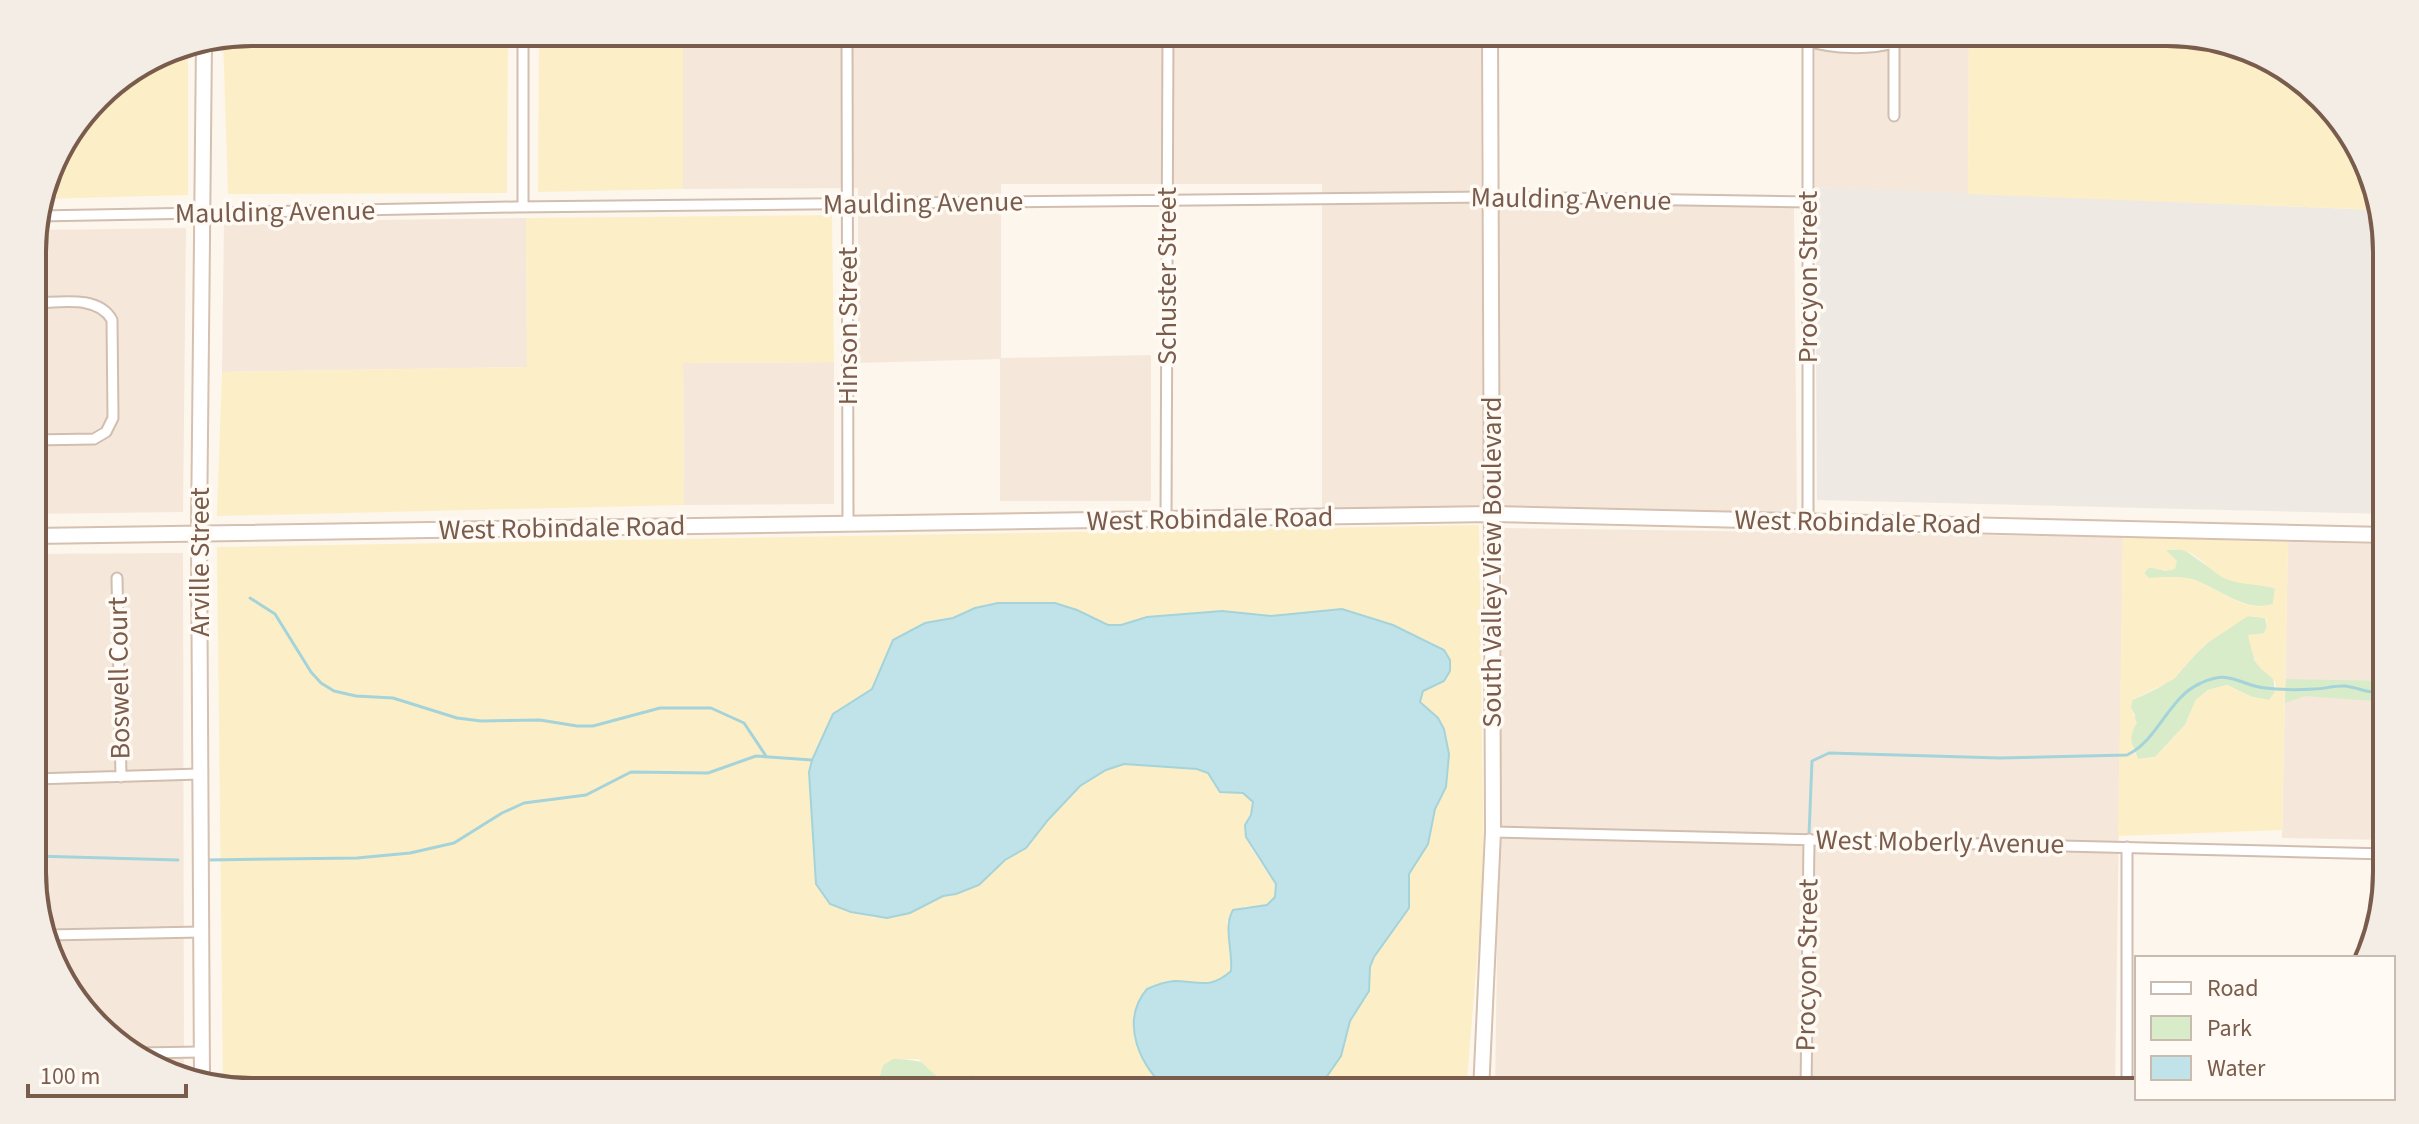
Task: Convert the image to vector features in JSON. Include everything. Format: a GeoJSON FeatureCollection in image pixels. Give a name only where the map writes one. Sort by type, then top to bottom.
{"type":"FeatureCollection","features":[{"type":"Feature","properties":{"kind":"street"},"geometry":{"type":"LineString","coordinates":[[523,46],[523,207]]}},
{"type":"Feature","properties":{"kind":"street","name":"Hinson Street"},"geometry":{"type":"LineString","coordinates":[[847,46],[848,524]]}},
{"type":"Feature","properties":{"kind":"street","name":"Schuster Street"},"geometry":{"type":"LineString","coordinates":[[1166,519],[1168,46]]}},
{"type":"Feature","properties":{"kind":"street","name":"South Valley View Boulevard"},"geometry":{"type":"LineString","coordinates":[[1482,1078],[1493,832],[1490,46]]}},
{"type":"Feature","properties":{"kind":"street","name":"Procyon Street"},"geometry":{"type":"LineString","coordinates":[[1808,46],[1808,522]]}},
{"type":"Feature","properties":{"kind":"street"},"geometry":{"type":"LineString","coordinates":[[1894,46],[1894,116]]}},
{"type":"Feature","properties":{"kind":"street","name":"Arville Street"},"geometry":{"type":"LineString","coordinates":[[202,1071],[199,532],[204,52]]}},
{"type":"Feature","properties":{"kind":"street","name":"Maulding Avenue"},"geometry":{"type":"LineString","coordinates":[[50,216],[523,207],[1490,197],[1808,202]]}},
{"type":"Feature","properties":{"kind":"street"},"geometry":{"type":"LineString","coordinates":[[46,303],[94,303],[107,311],[112,320],[113,418],[106,432],[94,439],[46,441]]}},
{"type":"Feature","properties":{"kind":"street","name":"West Robindale Road"},"geometry":{"type":"LineString","coordinates":[[46,534],[1493,514],[2373,535]]}},
{"type":"Feature","properties":{"kind":"street","name":"Boswell Court"},"geometry":{"type":"LineString","coordinates":[[117,578],[121,777]]}},
{"type":"Feature","properties":{"kind":"street"},"geometry":{"type":"LineString","coordinates":[[46,779],[200,774]]}},
{"type":"Feature","properties":{"kind":"street","name":"West Moberly Avenue"},"geometry":{"type":"LineString","coordinates":[[1493,832],[2373,854]]}},
{"type":"Feature","properties":{"kind":"street","name":"Procyon Street"},"geometry":{"type":"LineString","coordinates":[[1806,1078],[1809,839]]}},
{"type":"Feature","properties":{"kind":"street"},"geometry":{"type":"LineString","coordinates":[[2127,847],[2127,1078]]}},
{"type":"Feature","properties":{"kind":"street"},"geometry":{"type":"LineString","coordinates":[[56,935],[201,932]]}},
{"type":"Feature","properties":{"kind":"street"},"geometry":{"type":"LineString","coordinates":[[154,1053],[201,1052]]}},
{"type":"Feature","properties":{"kind":"shaded area"},"geometry":{"type":"Polygon","coordinates":[[[683,46],[1481,46],[1481,206],[1794,206],[1797,513],[1322,508],[1322,184],[1001,184],[1001,358],[1151,355],[1151,501],[1000,501],[1000,359],[858,363],[858,188],[683,189],[683,46]]]}},
{"type":"Feature","properties":{"kind":"shaded area"},"geometry":{"type":"Polygon","coordinates":[[[1815,46],[1969,46],[1968,194],[1815,187],[1815,46]]]}},
{"type":"Feature","properties":{"kind":"shaded area"},"geometry":{"type":"Polygon","coordinates":[[[1815,187],[2368,210],[2373,252],[2373,514],[1817,500],[1815,187]]]}},
{"type":"Feature","properties":{"kind":"shaded area"},"geometry":{"type":"Polygon","coordinates":[[[526,218],[527,367],[222,372],[224,222],[526,218]]]}},
{"type":"Feature","properties":{"kind":"shaded area"},"geometry":{"type":"Polygon","coordinates":[[[186,228],[183,512],[46,514],[47,230],[186,228]]]}},
{"type":"Feature","properties":{"kind":"shaded area"},"geometry":{"type":"Polygon","coordinates":[[[834,362],[834,504],[684,505],[683,363],[834,362]]]}},
{"type":"Feature","properties":{"kind":"shaded area"},"geometry":{"type":"Polygon","coordinates":[[[1503,528],[2123,537],[2115,1078],[1495,1078],[1503,528]]]}},
{"type":"Feature","properties":{"kind":"shaded area"},"geometry":{"type":"Polygon","coordinates":[[[2288,542],[2373,544],[2373,840],[2282,838],[2288,542]]]}},
{"type":"Feature","properties":{"kind":"shaded area"},"geometry":{"type":"Polygon","coordinates":[[[183,553],[184,1066],[149,1050],[106,1018],[74,975],[53,925],[46,872],[46,554],[183,553]]]}},
{"type":"Feature","properties":{"kind":"green space"},"geometry":{"type":"Polygon","coordinates":[[[2183,549],[2224,578],[2275,588],[2273,604],[2243,603],[2194,580],[2172,577],[2149,579],[2144,573],[2149,567],[2166,571],[2170,557],[2166,550],[2183,549]]]}},
{"type":"Feature","properties":{"kind":"green space"},"geometry":{"type":"Polygon","coordinates":[[[2248,616],[2265,618],[2267,627],[2264,634],[2256,634],[2254,660],[2273,677],[2275,693],[2269,700],[2252,697],[2227,685],[2208,690],[2196,700],[2185,725],[2155,757],[2138,759],[2130,739],[2135,715],[2131,708],[2132,700],[2170,680],[2211,640],[2248,616]]]}},
{"type":"Feature","properties":{"kind":"green space"},"geometry":{"type":"Polygon","coordinates":[[[2286,679],[2373,681],[2373,701],[2305,696],[2285,703],[2286,679]]]}},
{"type":"Feature","properties":{"kind":"green space"},"geometry":{"type":"Polygon","coordinates":[[[892,1059],[903,1059],[978,1076],[879,1078],[883,1065],[892,1059]]]}},
{"type":"Feature","properties":{"kind":"sand"},"geometry":{"type":"Polygon","coordinates":[[[508,46],[507,193],[228,194],[223,48],[508,46]]]}},
{"type":"Feature","properties":{"kind":"sand"},"geometry":{"type":"Polygon","coordinates":[[[539,46],[683,46],[683,189],[538,192],[539,46]]]}},
{"type":"Feature","properties":{"kind":"sand"},"geometry":{"type":"Polygon","coordinates":[[[1969,46],[2167,46],[2207,50],[2246,62],[2270,74],[2313,106],[2345,149],[2357,173],[2368,210],[1968,194],[1969,46]]]}},
{"type":"Feature","properties":{"kind":"sand"},"geometry":{"type":"Polygon","coordinates":[[[188,56],[188,195],[53,199],[67,161],[97,116],[116,97],[149,74],[188,56]]]}},
{"type":"Feature","properties":{"kind":"sand"},"geometry":{"type":"Polygon","coordinates":[[[832,215],[834,362],[683,363],[684,505],[217,516],[222,372],[527,367],[526,218],[832,215]]]}},
{"type":"Feature","properties":{"kind":"sand"},"geometry":{"type":"Polygon","coordinates":[[[1479,525],[1484,876],[1467,1078],[1326,1078],[1341,1056],[1350,1021],[1369,992],[1370,967],[1374,956],[1409,908],[1409,874],[1428,844],[1435,809],[1446,787],[1420,703],[1423,691],[1444,681],[1435,644],[1393,625],[1342,609],[1271,616],[1222,611],[1147,617],[1121,625],[1108,625],[1055,603],[998,603],[975,608],[953,618],[925,623],[893,640],[872,689],[833,714],[812,760],[809,772],[816,884],[851,912],[875,918],[910,913],[943,896],[979,885],[1005,860],[1026,848],[1080,786],[1106,770],[1124,764],[1197,769],[1208,773],[1220,791],[1243,793],[1253,802],[1245,825],[1251,848],[1276,885],[1275,897],[1261,906],[1245,906],[1227,921],[1231,971],[1212,984],[1174,981],[1139,1045],[1156,1078],[941,1078],[918,1059],[893,1059],[883,1065],[879,1078],[223,1076],[217,547],[1479,525]]]}},
{"type":"Feature","properties":{"kind":"sand"},"geometry":{"type":"Polygon","coordinates":[[[2123,537],[2288,542],[2282,830],[2118,836],[2123,537]],[[2175,549],[2166,550],[2177,561],[2175,569],[2166,571],[2149,567],[2144,573],[2149,578],[2195,580],[2253,606],[2273,604],[2275,588],[2224,578],[2195,556],[2175,549]],[[2248,616],[2203,646],[2174,679],[2132,700],[2131,708],[2137,723],[2132,732],[2132,741],[2138,759],[2155,757],[2185,725],[2196,700],[2208,690],[2227,685],[2252,697],[2269,700],[2276,687],[2275,682],[2256,662],[2248,635],[2264,633],[2266,618],[2248,616]]]}},
{"type":"Feature","properties":{"kind":"water"},"geometry":{"type":"Polygon","coordinates":[[[998,603],[1055,603],[1108,625],[1121,625],[1147,617],[1222,611],[1271,616],[1342,609],[1393,625],[1444,650],[1450,660],[1450,671],[1444,681],[1423,691],[1420,702],[1438,718],[1444,729],[1449,754],[1446,787],[1435,809],[1428,844],[1409,874],[1409,908],[1374,957],[1370,967],[1369,991],[1350,1021],[1341,1056],[1326,1078],[1156,1078],[1142,1058],[1134,1030],[1135,1016],[1147,989],[1170,981],[1210,983],[1224,977],[1231,971],[1228,931],[1233,910],[1267,905],[1275,897],[1276,884],[1246,837],[1245,825],[1253,802],[1243,793],[1220,792],[1208,773],[1197,769],[1124,764],[1106,770],[1080,786],[1026,848],[1005,860],[979,885],[943,896],[910,913],[887,918],[851,912],[830,904],[816,884],[809,772],[833,714],[872,689],[893,640],[925,623],[953,618],[975,608],[998,603]]]}},
{"type":"Feature","properties":{"kind":"waterway"},"geometry":{"type":"LineString","coordinates":[[250,598],[275,614],[311,672],[334,691],[393,698],[457,718],[481,721],[540,720],[577,726],[593,726],[660,708],[711,708],[744,723],[766,756]]}},
{"type":"Feature","properties":{"kind":"waterway"},"geometry":{"type":"LineString","coordinates":[[1809,835],[1812,761],[1829,753],[2000,758],[2127,755],[2147,739],[2190,689],[2212,679],[2228,678],[2277,689],[2341,686],[2373,692]]}},
{"type":"Feature","properties":{"kind":"waterway"},"geometry":{"type":"LineString","coordinates":[[206,860],[357,858],[410,853],[454,843],[524,803],[586,795],[631,772],[708,773],[756,756],[812,760]]}},
{"type":"Feature","properties":{"kind":"waterway"},"geometry":{"type":"LineString","coordinates":[[46,856],[178,860]]}}]}
